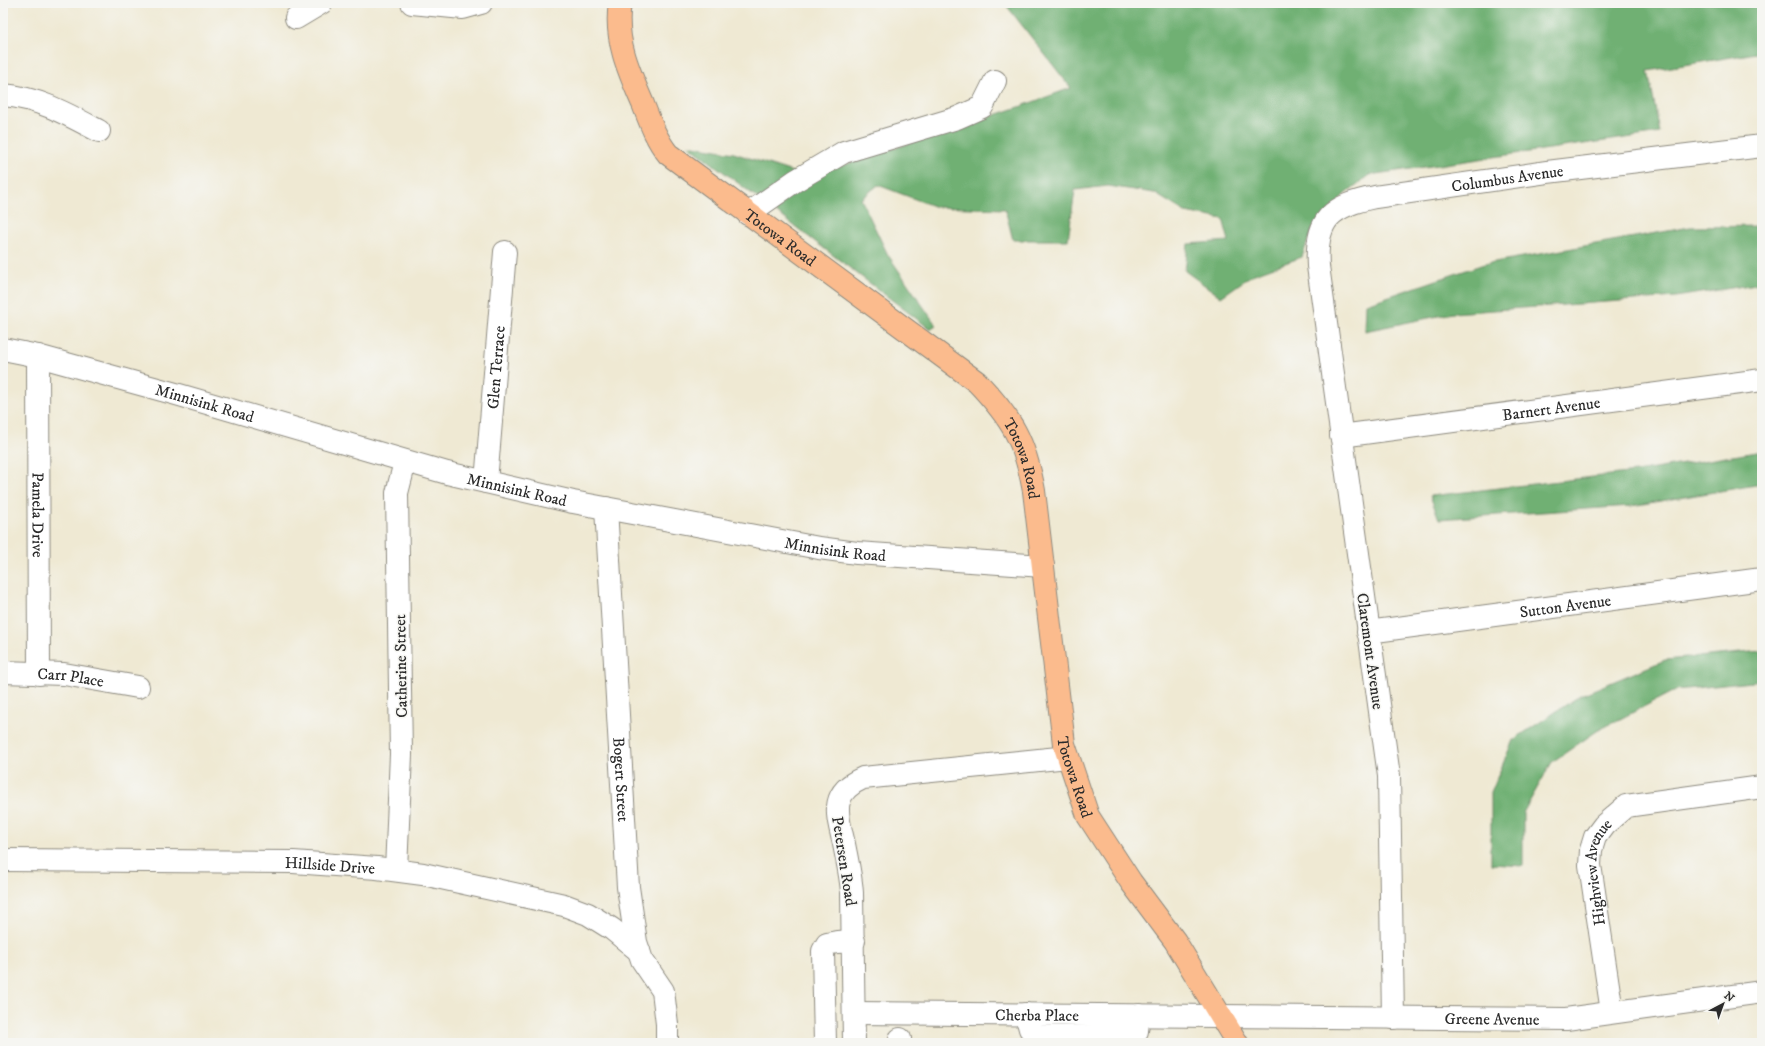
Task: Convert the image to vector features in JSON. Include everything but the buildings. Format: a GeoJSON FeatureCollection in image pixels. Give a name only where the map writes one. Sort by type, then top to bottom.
{"type":"FeatureCollection","features":[{"type":"Feature","properties":{"kind":"main road","name":"Totowa Road"},"geometry":{"type":"LineString","coordinates":[[620,3],[618,15],[620,38],[626,64],[658,142],[668,154],[977,382],[999,405],[1019,438],[1029,462],[1034,491],[1064,744],[1088,816],[1131,882],[1175,941],[1237,1043]]}},
{"type":"Feature","properties":{"kind":"street"},"geometry":{"type":"LineString","coordinates":[[296,18],[321,3]]}},
{"type":"Feature","properties":{"kind":"street"},"geometry":{"type":"LineString","coordinates":[[412,3],[463,8],[481,3]]}},
{"type":"Feature","properties":{"kind":"street"},"geometry":{"type":"LineString","coordinates":[[748,214],[795,181],[844,152],[957,118],[982,108],[995,81]]}},
{"type":"Feature","properties":{"kind":"street"},"geometry":{"type":"LineString","coordinates":[[3,95],[21,97],[50,106],[99,131]]}},
{"type":"Feature","properties":{"kind":"street","name":"Columbus Avenue"},"geometry":{"type":"LineString","coordinates":[[1320,286],[1316,250],[1322,224],[1331,215],[1356,200],[1547,172],[1762,146]]}},
{"type":"Feature","properties":{"kind":"street","name":"Glen Terrace"},"geometry":{"type":"LineString","coordinates":[[486,482],[505,252]]}},
{"type":"Feature","properties":{"kind":"street","name":"Claremont Avenue"},"geometry":{"type":"LineString","coordinates":[[1320,286],[1389,776],[1393,1018]]}},
{"type":"Feature","properties":{"kind":"street","name":"Minnisink Road"},"geometry":{"type":"LineString","coordinates":[[3,349],[38,356],[176,394],[405,462],[486,482],[606,508],[819,548],[857,553],[1043,566]]}},
{"type":"Feature","properties":{"kind":"street","name":"Pamela Drive"},"geometry":{"type":"LineString","coordinates":[[38,356],[39,674]]}},
{"type":"Feature","properties":{"kind":"street","name":"Barnert Avenue"},"geometry":{"type":"LineString","coordinates":[[1341,436],[1762,380]]}},
{"type":"Feature","properties":{"kind":"street","name":"Catherine Street"},"geometry":{"type":"LineString","coordinates":[[396,870],[401,754],[397,493],[405,462]]}},
{"type":"Feature","properties":{"kind":"street","name":"Bogert Street"},"geometry":{"type":"LineString","coordinates":[[606,508],[628,887],[636,942],[642,960],[662,991],[668,1024],[667,1043]]}},
{"type":"Feature","properties":{"kind":"street","name":"Sutton Avenue"},"geometry":{"type":"LineString","coordinates":[[1368,632],[1762,579]]}},
{"type":"Feature","properties":{"kind":"street","name":"Carr Place"},"geometry":{"type":"LineString","coordinates":[[3,672],[64,674],[138,687]]}},
{"type":"Feature","properties":{"kind":"street","name":"Petersen Road"},"geometry":{"type":"LineString","coordinates":[[854,1043],[854,941],[851,877],[837,817],[838,805],[844,792],[851,783],[863,778],[1068,757]]}},
{"type":"Feature","properties":{"kind":"street","name":"Highview Avenue"},"geometry":{"type":"LineString","coordinates":[[1612,1012],[1590,865],[1590,850],[1595,837],[1604,825],[1626,806],[1762,787]]}},
{"type":"Feature","properties":{"kind":"street","name":"Hillside Drive"},"geometry":{"type":"LineString","coordinates":[[3,860],[294,862],[336,864],[396,870],[423,874],[564,905],[588,914],[612,929],[639,951]]}},
{"type":"Feature","properties":{"kind":"street"},"geometry":{"type":"LineString","coordinates":[[824,1043],[823,951],[827,944],[854,941]]}},
{"type":"Feature","properties":{"kind":"street","name":"Greene Avenue"},"geometry":{"type":"LineString","coordinates":[[1221,1016],[1558,1019],[1762,992]]}},
{"type":"Feature","properties":{"kind":"street","name":"Cherba Place"},"geometry":{"type":"LineString","coordinates":[[854,1013],[1026,1014],[1134,1031],[1221,1016]]}},
{"type":"Feature","properties":{"kind":"street"},"geometry":{"type":"LineString","coordinates":[[1026,1014],[1030,1029],[1038,1036],[1061,1037],[1134,1031]]}},
{"type":"Feature","properties":{"kind":"green space"},"geometry":{"type":"Polygon","coordinates":[[[1008,3],[1762,3],[1762,52],[1648,71],[1660,133],[1369,175],[1346,193],[1313,227],[1302,257],[1252,275],[1221,297],[1185,271],[1188,244],[1229,241],[1223,219],[1185,212],[1154,193],[1108,186],[1075,190],[1068,240],[1013,240],[1005,209],[936,207],[878,185],[861,199],[888,255],[936,325],[930,329],[688,145],[734,153],[808,177],[1019,107],[1071,88],[1006,5],[1008,3]]]}},
{"type":"Feature","properties":{"kind":"green space"},"geometry":{"type":"Polygon","coordinates":[[[1762,226],[1762,283],[1676,297],[1453,313],[1365,331],[1366,304],[1484,264],[1690,227],[1762,226]]]}},
{"type":"Feature","properties":{"kind":"green space"},"geometry":{"type":"Polygon","coordinates":[[[1762,451],[1762,484],[1631,506],[1439,519],[1430,496],[1636,472],[1762,451]]]}},
{"type":"Feature","properties":{"kind":"green space"},"geometry":{"type":"Polygon","coordinates":[[[1762,651],[1762,681],[1676,690],[1597,731],[1552,762],[1523,813],[1523,866],[1491,864],[1491,792],[1513,740],[1581,695],[1665,660],[1762,651]]]}}]}
